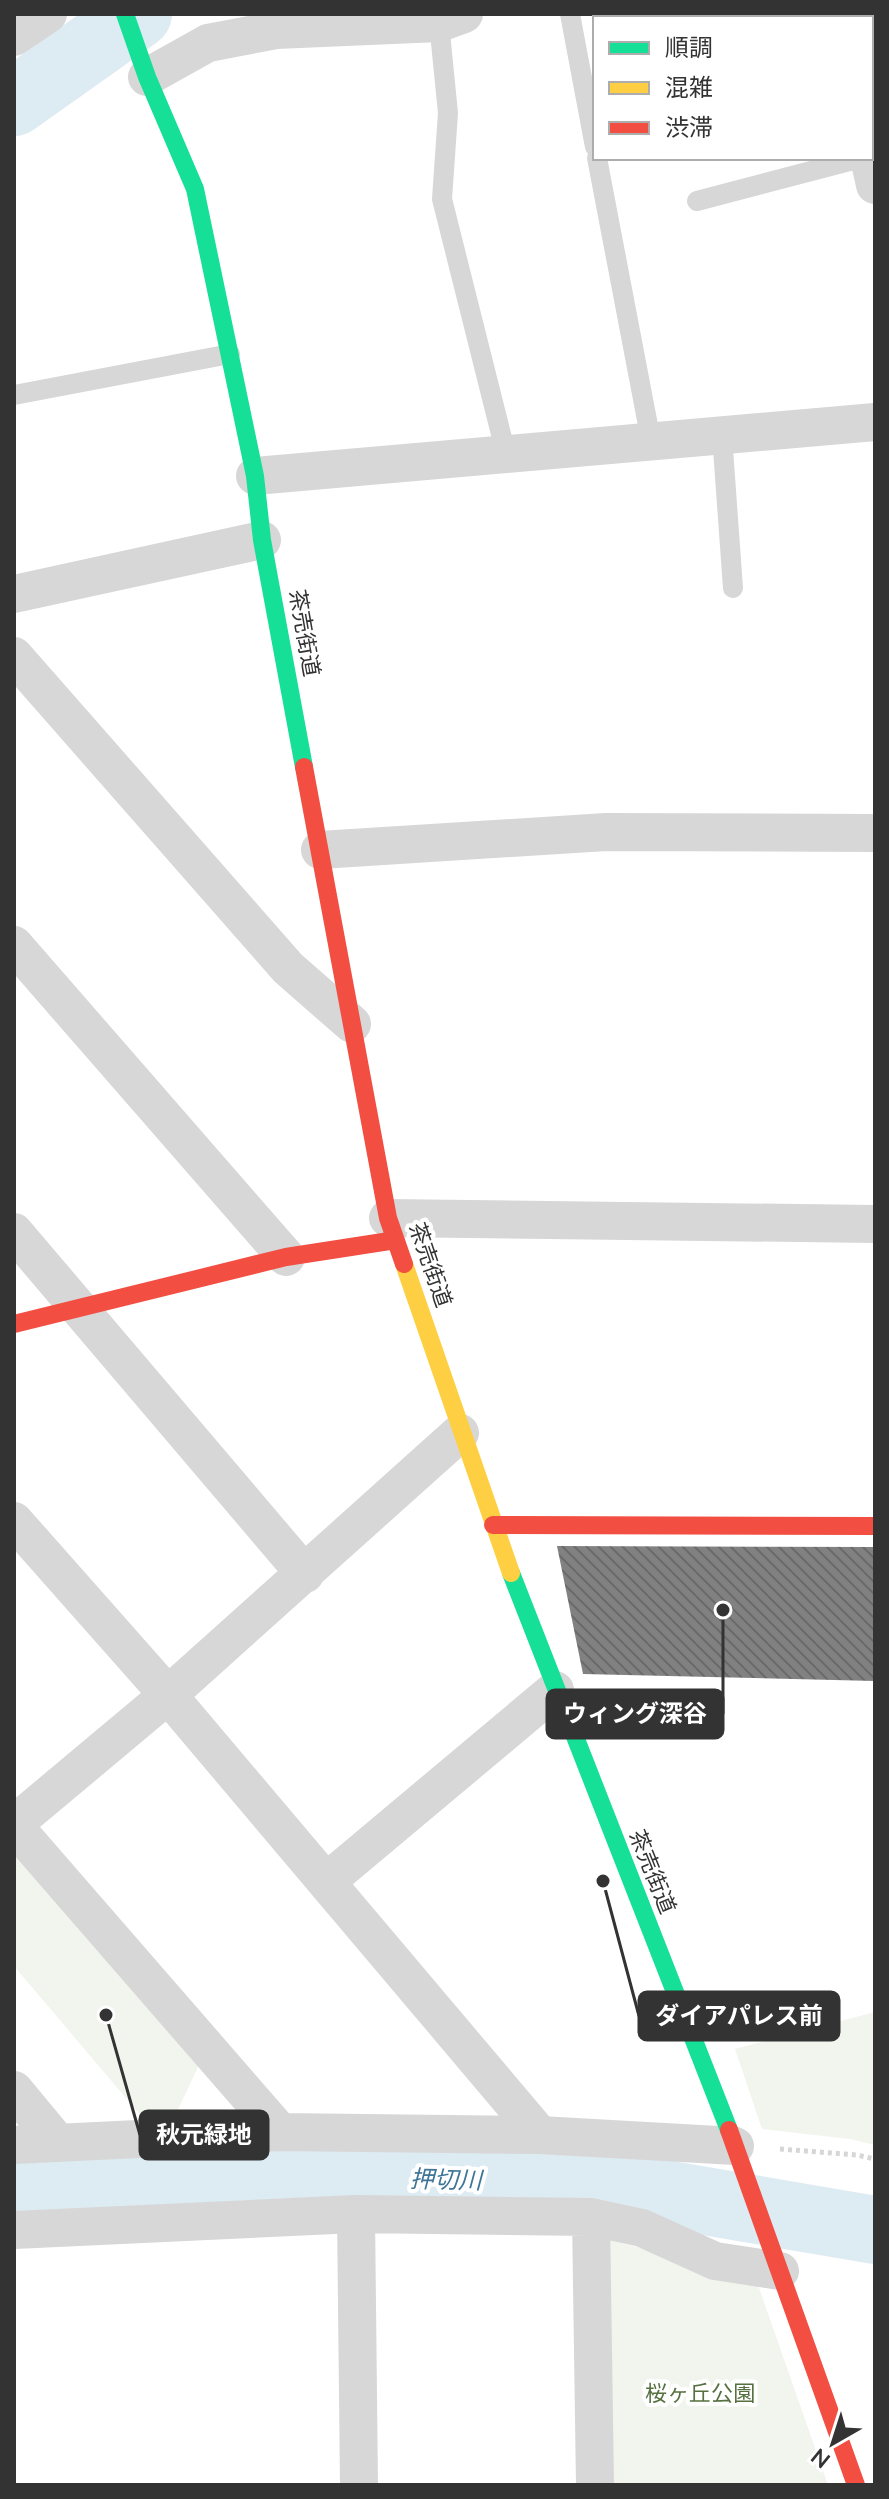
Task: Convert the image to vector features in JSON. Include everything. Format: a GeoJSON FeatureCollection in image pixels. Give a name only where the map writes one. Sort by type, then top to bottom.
{"type":"FeatureCollection","features":[{"type":"Feature","properties":{"kind":"street"},"geometry":{"type":"LineString","coordinates":[[14,37],[48,14]]}},
{"type":"Feature","properties":{"kind":"street","name":"茶売街道"},"geometry":{"type":"LineString","coordinates":[[125,14],[195,189],[255,476],[262,540],[392,1229],[493,1525],[739,2158],[856,2485]]}},
{"type":"Feature","properties":{"kind":"street"},"geometry":{"type":"LineString","coordinates":[[144,66],[208,43],[276,30],[451,18]]}},
{"type":"Feature","properties":{"kind":"street"},"geometry":{"type":"LineString","coordinates":[[869,160],[875,185]]}},
{"type":"Feature","properties":{"kind":"street"},"geometry":{"type":"LineString","coordinates":[[255,476],[875,422]]}},
{"type":"Feature","properties":{"kind":"street"},"geometry":{"type":"LineString","coordinates":[[14,594],[262,540]]}},
{"type":"Feature","properties":{"kind":"street"},"geometry":{"type":"LineString","coordinates":[[14,656],[288,968],[352,1024]]}},
{"type":"Feature","properties":{"kind":"street"},"geometry":{"type":"LineString","coordinates":[[320,850],[606,832],[875,833]]}},
{"type":"Feature","properties":{"kind":"street"},"geometry":{"type":"LineString","coordinates":[[14,945],[286,1257]]}},
{"type":"Feature","properties":{"kind":"street"},"geometry":{"type":"LineString","coordinates":[[14,1324],[392,1229],[875,1224]]}},
{"type":"Feature","properties":{"kind":"street"},"geometry":{"type":"LineString","coordinates":[[14,1232],[305,1574]]}},
{"type":"Feature","properties":{"kind":"street"},"geometry":{"type":"LineString","coordinates":[[280,2132],[14,1825],[168,1695],[460,1433]]}},
{"type":"Feature","properties":{"kind":"street"},"geometry":{"type":"LineString","coordinates":[[14,1521],[168,1695],[540,2135]]}},
{"type":"Feature","properties":{"kind":"street"},"geometry":{"type":"LineString","coordinates":[[493,1525],[875,1526]]}},
{"type":"Feature","properties":{"kind":"street"},"geometry":{"type":"LineString","coordinates":[[326,1882],[555,1690]]}},
{"type":"Feature","properties":{"kind":"street"},"geometry":{"type":"LineString","coordinates":[[14,2090],[58,2143]]}},
{"type":"Feature","properties":{"kind":"street"},"geometry":{"type":"LineString","coordinates":[[14,2145],[280,2132],[540,2135],[739,2158]]}},
{"type":"Feature","properties":{"kind":"street"},"geometry":{"type":"LineString","coordinates":[[14,2230],[356,2214],[591,2217],[642,2228],[715,2261],[776,2260]]}},
{"type":"Feature","properties":{"kind":"street"},"geometry":{"type":"LineString","coordinates":[[356,2214],[359,2485]]}},
{"type":"Feature","properties":{"kind":"street"},"geometry":{"type":"LineString","coordinates":[[591,2217],[595,2485]]}},
{"type":"Feature","properties":{"kind":"lane"},"geometry":{"type":"LineString","coordinates":[[570,14],[593,136]]}},
{"type":"Feature","properties":{"kind":"lane"},"geometry":{"type":"LineString","coordinates":[[451,18],[442,199],[506,454]]}},
{"type":"Feature","properties":{"kind":"lane"},"geometry":{"type":"LineString","coordinates":[[597,160],[651,441]]}},
{"type":"Feature","properties":{"kind":"lane"},"geometry":{"type":"LineString","coordinates":[[697,201],[853,160]]}},
{"type":"Feature","properties":{"kind":"lane"},"geometry":{"type":"LineString","coordinates":[[14,395],[230,354]]}},
{"type":"Feature","properties":{"kind":"lane"},"geometry":{"type":"LineString","coordinates":[[722,435],[733,588]]}},
{"type":"Feature","properties":{"kind":"path"},"geometry":{"type":"LineString","coordinates":[[739,2158],[857,2155],[875,2159]]}},
{"type":"Feature","properties":{"kind":"green space"},"geometry":{"type":"Polygon","coordinates":[[[14,1851],[199,2065],[174,2118],[142,2117],[14,1966],[14,1851]]]}},
{"type":"Feature","properties":{"kind":"green space"},"geometry":{"type":"Polygon","coordinates":[[[875,2012],[875,2145],[850,2139],[762,2129],[735,2049],[875,2012]]]}},
{"type":"Feature","properties":{"kind":"green space","name":"桜ヶ丘公園"},"geometry":{"type":"Polygon","coordinates":[[[605,2239],[758,2285],[828,2485],[610,2485],[605,2239]]]}},
{"type":"Feature","properties":{"kind":"building"},"geometry":{"type":"Polygon","coordinates":[[[557,1546],[875,1547],[875,1681],[583,1674],[557,1546]]]}},
{"type":"Feature","properties":{"kind":"waterway"},"geometry":{"type":"LineString","coordinates":[[14,102],[138,14]]}},
{"type":"Feature","properties":{"kind":"waterway","name":"押切川"},"geometry":{"type":"LineString","coordinates":[[14,2182],[178,2175],[599,2183],[875,2230]]}},
{"type":"Feature","properties":{"kind":"traffic: fast"},"geometry":{"type":"LineString","coordinates":[[125,14],[147,77],[195,189],[255,476],[262,540],[304,767]]}},
{"type":"Feature","properties":{"kind":"traffic: fast"},"geometry":{"type":"LineString","coordinates":[[511,1573],[729,2130]]}},
{"type":"Feature","properties":{"kind":"traffic: slow"},"geometry":{"type":"LineString","coordinates":[[404,1264],[511,1573]]}},
{"type":"Feature","properties":{"kind":"traffic: jam"},"geometry":{"type":"LineString","coordinates":[[304,767],[388,1218],[404,1264]]}},
{"type":"Feature","properties":{"kind":"traffic: jam"},"geometry":{"type":"LineString","coordinates":[[14,1324],[286,1257],[396,1240]]}},
{"type":"Feature","properties":{"kind":"traffic: jam"},"geometry":{"type":"LineString","coordinates":[[493,1525],[875,1526]]}},
{"type":"Feature","properties":{"kind":"traffic: jam"},"geometry":{"type":"LineString","coordinates":[[729,2130],[856,2485]]}},
{"type":"Feature","properties":{"kind":"place","name":"ウィング深谷"},"geometry":{"type":"Point","coordinates":[723,1610]}},
{"type":"Feature","properties":{"kind":"place","name":"ダイアパレス前"},"geometry":{"type":"Point","coordinates":[603,1881]}},
{"type":"Feature","properties":{"kind":"place","name":"秋元緑地"},"geometry":{"type":"Point","coordinates":[106,2015]}}]}
